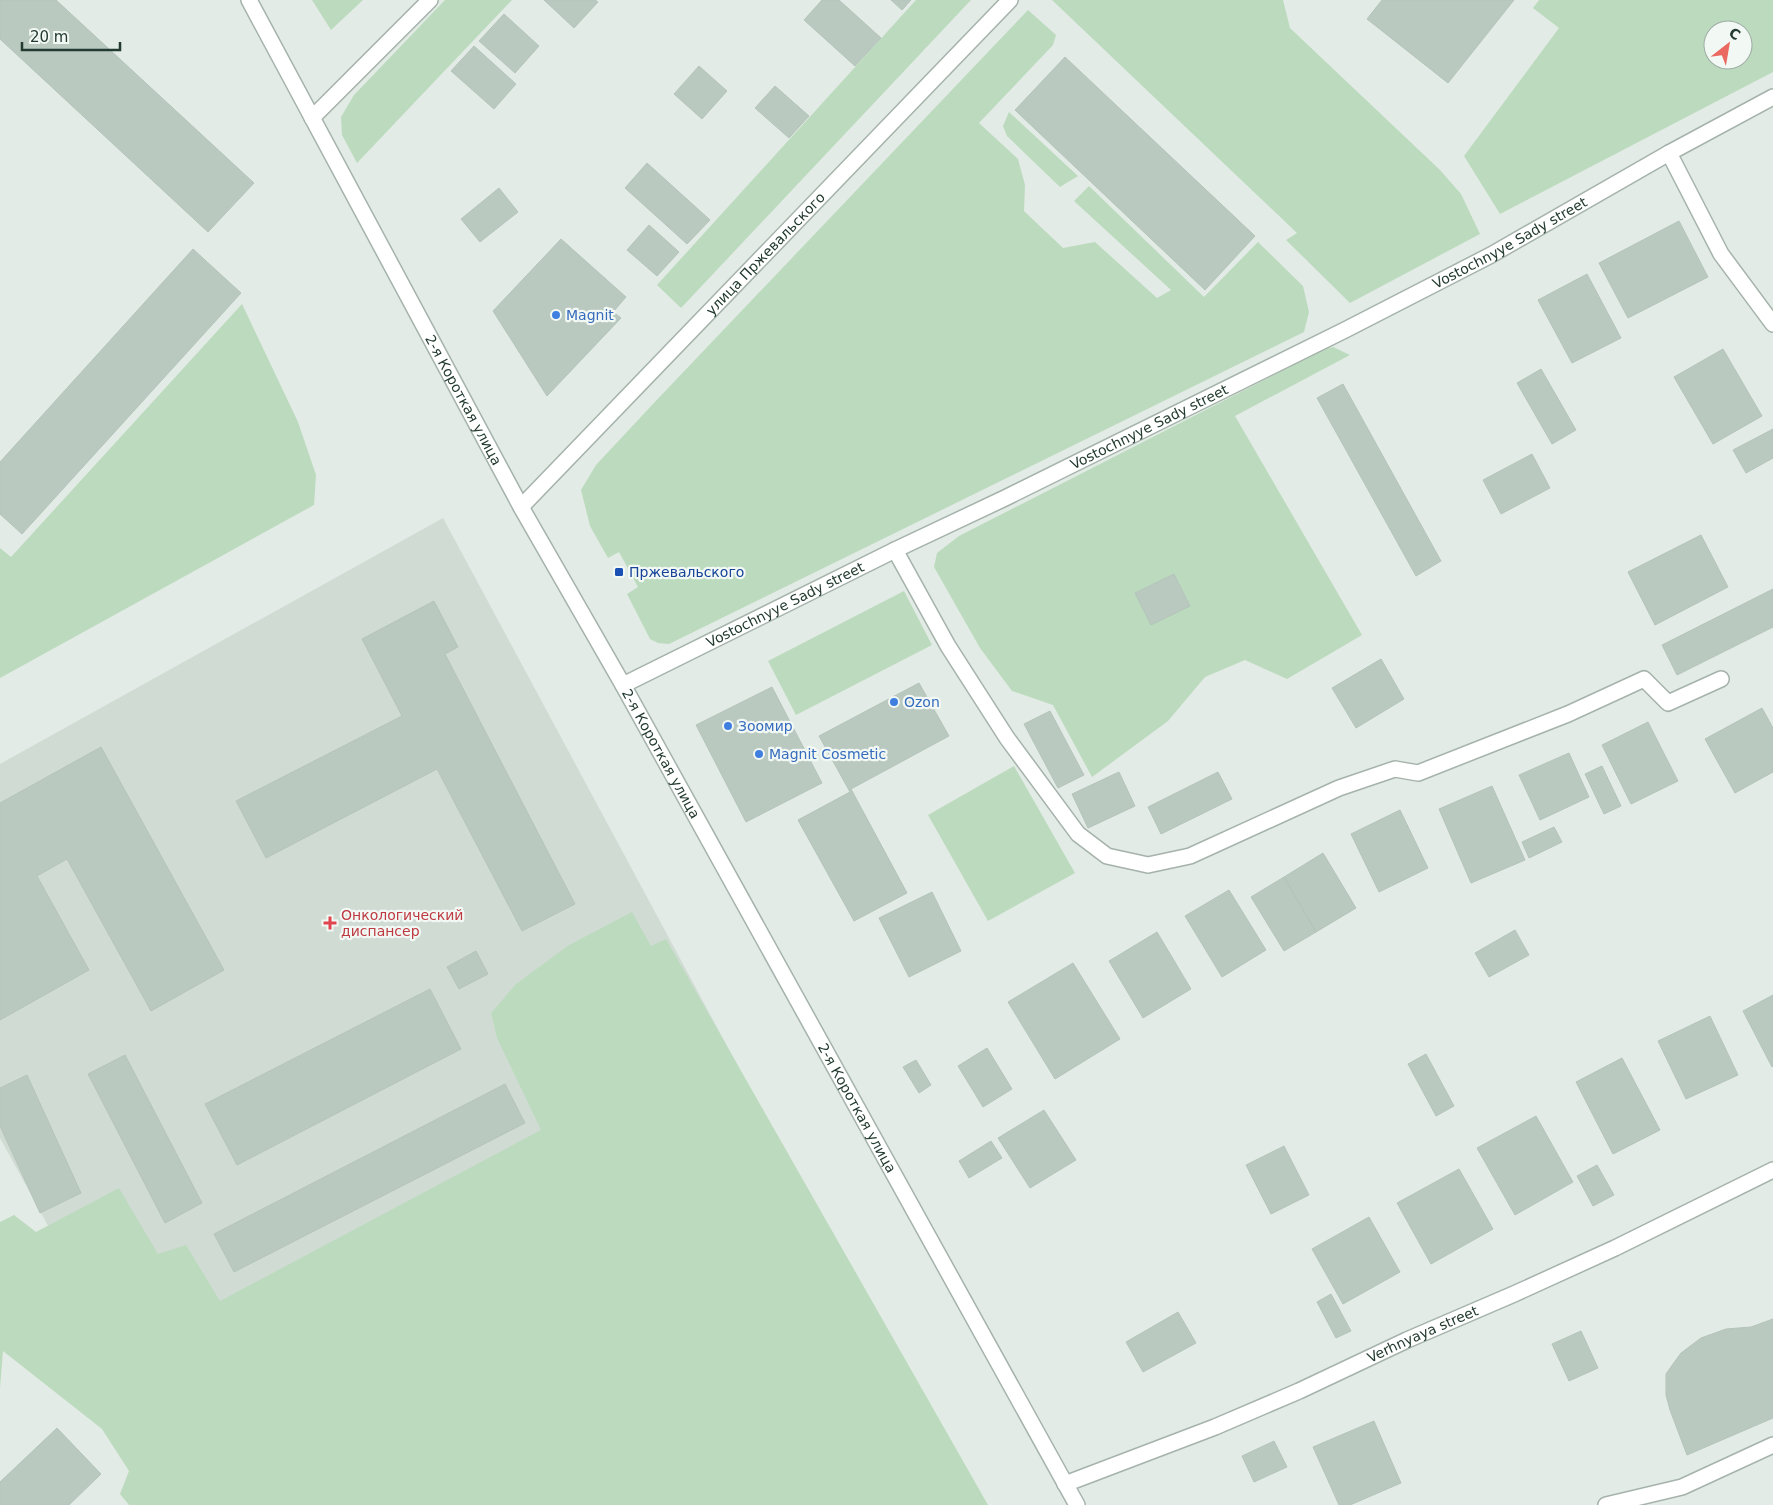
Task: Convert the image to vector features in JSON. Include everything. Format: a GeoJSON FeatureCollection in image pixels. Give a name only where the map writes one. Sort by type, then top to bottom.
{"type":"FeatureCollection","features":[{"type":"Feature","properties":{"kind":"street","name":"2-я Короткая улица"},"geometry":{"type":"LineString","coordinates":[[249,0],[521,507],[623,685],[1077,1505]]}},
{"type":"Feature","properties":{"kind":"street"},"geometry":{"type":"LineString","coordinates":[[312,118],[430,0]]}},
{"type":"Feature","properties":{"kind":"street","name":"улица Пржевальского"},"geometry":{"type":"LineString","coordinates":[[521,507],[1010,0]]}},
{"type":"Feature","properties":{"kind":"street","name":"Vostochnyye Sady street"},"geometry":{"type":"LineString","coordinates":[[623,685],[1362,322],[1491,255],[1669,153],[1773,97]]}},
{"type":"Feature","properties":{"kind":"street"},"geometry":{"type":"LineString","coordinates":[[1669,153],[1721,254],[1773,324]]}},
{"type":"Feature","properties":{"kind":"street"},"geometry":{"type":"LineString","coordinates":[[895,550],[948,646],[1007,738],[1078,834],[1108,856],[1148,865],[1190,856],[1340,788],[1395,769],[1418,773],[1568,714],[1644,679],[1668,703],[1721,679]]}},
{"type":"Feature","properties":{"kind":"street","name":"Verhnyaya street"},"geometry":{"type":"LineString","coordinates":[[1065,1484],[1215,1427],[1299,1391],[1407,1340],[1615,1248],[1773,1170]]}},
{"type":"Feature","properties":{"kind":"street"},"geometry":{"type":"LineString","coordinates":[[1606,1505],[1682,1487],[1773,1445]]}},
{"type":"Feature","properties":{"kind":"shaded area","name":"Онкологический диспансер"},"geometry":{"type":"Polygon","coordinates":[[[443,518],[747,1083],[138,1390],[0,1138],[0,764],[443,518]]]}},
{"type":"Feature","properties":{"kind":"green space"},"geometry":{"type":"Polygon","coordinates":[[[312,0],[363,0],[331,30],[312,0]]]}},
{"type":"Feature","properties":{"kind":"green space"},"geometry":{"type":"Polygon","coordinates":[[[445,0],[512,0],[357,163],[342,135],[341,117],[354,95],[445,0]]]}},
{"type":"Feature","properties":{"kind":"green space"},"geometry":{"type":"Polygon","coordinates":[[[916,0],[971,0],[681,308],[657,285],[916,0]]]}},
{"type":"Feature","properties":{"kind":"green space"},"geometry":{"type":"Polygon","coordinates":[[[1052,0],[1283,0],[1290,28],[1440,170],[1461,194],[1480,234],[1350,303],[1286,240],[1297,233],[1052,0]]]}},
{"type":"Feature","properties":{"kind":"green space"},"geometry":{"type":"Polygon","coordinates":[[[1539,0],[1773,0],[1773,72],[1500,214],[1464,156],[1559,28],[1533,8],[1539,0]]]}},
{"type":"Feature","properties":{"kind":"green space"},"geometry":{"type":"Polygon","coordinates":[[[1028,10],[1056,35],[1053,45],[979,123],[1018,159],[1025,185],[1024,211],[1063,248],[1095,242],[1157,298],[1171,290],[1074,201],[1089,186],[1204,297],[1258,242],[1303,286],[1309,312],[1304,332],[669,644],[658,643],[650,639],[627,594],[638,587],[619,552],[608,558],[590,526],[581,490],[596,465],[1028,10]]]}},
{"type":"Feature","properties":{"kind":"green space"},"geometry":{"type":"Polygon","coordinates":[[[1009,112],[1078,176],[1060,187],[1007,136],[1003,126],[1009,112]]]}},
{"type":"Feature","properties":{"kind":"green space"},"geometry":{"type":"Polygon","coordinates":[[[242,304],[298,422],[316,475],[314,505],[0,678],[0,548],[11,557],[242,304]]]}},
{"type":"Feature","properties":{"kind":"green space"},"geometry":{"type":"Polygon","coordinates":[[[1333,347],[1350,355],[1235,416],[1362,635],[1287,679],[1245,660],[1205,677],[1168,721],[1092,777],[1053,705],[1012,691],[980,648],[934,567],[937,553],[959,536],[1325,349],[1333,347]]]}},
{"type":"Feature","properties":{"kind":"green space"},"geometry":{"type":"Polygon","coordinates":[[[904,591],[932,645],[796,715],[768,661],[904,591]]]}},
{"type":"Feature","properties":{"kind":"green space"},"geometry":{"type":"Polygon","coordinates":[[[1014,766],[1075,873],[988,921],[928,815],[1014,766]]]}},
{"type":"Feature","properties":{"kind":"green space"},"geometry":{"type":"Polygon","coordinates":[[[632,912],[651,946],[666,939],[988,1505],[129,1505],[120,1494],[129,1471],[102,1429],[3,1351],[0,1388],[0,1222],[14,1215],[36,1232],[119,1188],[158,1254],[186,1245],[220,1301],[541,1130],[497,1038],[491,1013],[516,984],[569,945],[632,912]]]}},
{"type":"Feature","properties":{"kind":"building"},"geometry":{"type":"Polygon","coordinates":[[[0,0],[56,0],[254,183],[208,232],[0,39],[0,0]]]}},
{"type":"Feature","properties":{"kind":"building"},"geometry":{"type":"Polygon","coordinates":[[[544,0],[595,0],[598,2],[574,28],[544,0]]]}},
{"type":"Feature","properties":{"kind":"building"},"geometry":{"type":"Polygon","coordinates":[[[822,0],[839,0],[881,38],[855,66],[804,20],[822,0]]]}},
{"type":"Feature","properties":{"kind":"building"},"geometry":{"type":"Polygon","coordinates":[[[891,0],[911,0],[902,10],[891,0]]]}},
{"type":"Feature","properties":{"kind":"building"},"geometry":{"type":"Polygon","coordinates":[[[1382,0],[1514,0],[1448,83],[1367,19],[1382,0]]]}},
{"type":"Feature","properties":{"kind":"building"},"geometry":{"type":"Polygon","coordinates":[[[504,14],[539,46],[515,73],[479,41],[504,14]]]}},
{"type":"Feature","properties":{"kind":"building"},"geometry":{"type":"Polygon","coordinates":[[[474,46],[516,84],[494,109],[451,71],[474,46]]]}},
{"type":"Feature","properties":{"kind":"building"},"geometry":{"type":"Polygon","coordinates":[[[1065,57],[1255,236],[1205,290],[1015,110],[1065,57]]]}},
{"type":"Feature","properties":{"kind":"building"},"geometry":{"type":"Polygon","coordinates":[[[699,66],[727,91],[702,119],[674,94],[699,66]]]}},
{"type":"Feature","properties":{"kind":"building"},"geometry":{"type":"Polygon","coordinates":[[[775,86],[809,116],[789,138],[755,108],[775,86]]]}},
{"type":"Feature","properties":{"kind":"building"},"geometry":{"type":"Polygon","coordinates":[[[647,163],[710,220],[687,244],[625,188],[647,163]]]}},
{"type":"Feature","properties":{"kind":"building"},"geometry":{"type":"Polygon","coordinates":[[[499,188],[518,212],[480,242],[461,219],[499,188]]]}},
{"type":"Feature","properties":{"kind":"building"},"geometry":{"type":"Polygon","coordinates":[[[1679,221],[1708,277],[1628,318],[1599,263],[1679,221]]]}},
{"type":"Feature","properties":{"kind":"building"},"geometry":{"type":"Polygon","coordinates":[[[649,225],[679,252],[657,276],[627,250],[649,225]]]}},
{"type":"Feature","properties":{"kind":"building","name":"Magnit"},"geometry":{"type":"Polygon","coordinates":[[[561,239],[626,297],[613,312],[621,318],[547,396],[493,311],[561,239]]]}},
{"type":"Feature","properties":{"kind":"building"},"geometry":{"type":"Polygon","coordinates":[[[193,249],[241,293],[22,534],[0,514],[0,462],[193,249]]]}},
{"type":"Feature","properties":{"kind":"building"},"geometry":{"type":"Polygon","coordinates":[[[1587,274],[1621,338],[1572,363],[1538,300],[1587,274]]]}},
{"type":"Feature","properties":{"kind":"building"},"geometry":{"type":"Polygon","coordinates":[[[1723,349],[1762,416],[1713,444],[1674,377],[1723,349]]]}},
{"type":"Feature","properties":{"kind":"building"},"geometry":{"type":"Polygon","coordinates":[[[1541,369],[1576,430],[1552,444],[1517,383],[1541,369]]]}},
{"type":"Feature","properties":{"kind":"building"},"geometry":{"type":"Polygon","coordinates":[[[1343,384],[1441,561],[1416,576],[1317,398],[1343,384]]]}},
{"type":"Feature","properties":{"kind":"building"},"geometry":{"type":"Polygon","coordinates":[[[1773,429],[1773,458],[1746,473],[1733,450],[1773,429]]]}},
{"type":"Feature","properties":{"kind":"building"},"geometry":{"type":"Polygon","coordinates":[[[1532,454],[1550,488],[1501,514],[1483,480],[1532,454]]]}},
{"type":"Feature","properties":{"kind":"building"},"geometry":{"type":"Polygon","coordinates":[[[1701,535],[1728,587],[1655,625],[1628,572],[1701,535]]]}},
{"type":"Feature","properties":{"kind":"building"},"geometry":{"type":"Polygon","coordinates":[[[1174,574],[1190,606],[1151,625],[1135,593],[1174,574]]]}},
{"type":"Feature","properties":{"kind":"building"},"geometry":{"type":"Polygon","coordinates":[[[1773,589],[1773,627],[1677,675],[1662,645],[1773,589]]]}},
{"type":"Feature","properties":{"kind":"building"},"geometry":{"type":"Polygon","coordinates":[[[434,601],[458,647],[445,654],[575,904],[522,931],[437,769],[266,858],[236,801],[402,716],[362,639],[434,601]]]}},
{"type":"Feature","properties":{"kind":"building"},"geometry":{"type":"Polygon","coordinates":[[[1381,659],[1404,699],[1356,728],[1332,688],[1381,659]]]}},
{"type":"Feature","properties":{"kind":"building"},"geometry":{"type":"Polygon","coordinates":[[[919,683],[949,736],[851,789],[907,893],[854,921],[798,820],[850,792],[819,736],[919,683]]]}},
{"type":"Feature","properties":{"kind":"building","name":"Magnit Cosmetic"},"geometry":{"type":"Polygon","coordinates":[[[772,687],[822,783],[746,822],[696,725],[772,687]]]}},
{"type":"Feature","properties":{"kind":"building"},"geometry":{"type":"Polygon","coordinates":[[[1762,708],[1773,728],[1773,772],[1735,793],[1705,739],[1762,708]]]}},
{"type":"Feature","properties":{"kind":"building"},"geometry":{"type":"Polygon","coordinates":[[[1050,711],[1084,775],[1058,788],[1024,724],[1050,711]]]}},
{"type":"Feature","properties":{"kind":"building"},"geometry":{"type":"Polygon","coordinates":[[[1648,722],[1678,781],[1631,804],[1602,745],[1648,722]]]}},
{"type":"Feature","properties":{"kind":"building"},"geometry":{"type":"Polygon","coordinates":[[[101,747],[224,970],[151,1011],[67,859],[37,876],[89,970],[0,1020],[0,803],[101,747]]]}},
{"type":"Feature","properties":{"kind":"building"},"geometry":{"type":"Polygon","coordinates":[[[1569,753],[1589,797],[1540,820],[1519,775],[1569,753]]]}},
{"type":"Feature","properties":{"kind":"building"},"geometry":{"type":"Polygon","coordinates":[[[1602,766],[1621,806],[1604,814],[1585,774],[1602,766]]]}},
{"type":"Feature","properties":{"kind":"building"},"geometry":{"type":"Polygon","coordinates":[[[1119,772],[1135,806],[1088,828],[1072,794],[1119,772]]]}},
{"type":"Feature","properties":{"kind":"building"},"geometry":{"type":"Polygon","coordinates":[[[1218,772],[1232,799],[1161,834],[1148,807],[1218,772]]]}},
{"type":"Feature","properties":{"kind":"building"},"geometry":{"type":"Polygon","coordinates":[[[1492,786],[1525,860],[1471,883],[1439,809],[1492,786]]]}},
{"type":"Feature","properties":{"kind":"building"},"geometry":{"type":"Polygon","coordinates":[[[1400,810],[1428,868],[1379,892],[1351,834],[1400,810]]]}},
{"type":"Feature","properties":{"kind":"building"},"geometry":{"type":"Polygon","coordinates":[[[1554,827],[1562,842],[1529,858],[1522,842],[1554,827]]]}},
{"type":"Feature","properties":{"kind":"building"},"geometry":{"type":"Polygon","coordinates":[[[1323,853],[1356,908],[1316,932],[1284,877],[1323,853]]]}},
{"type":"Feature","properties":{"kind":"building"},"geometry":{"type":"Polygon","coordinates":[[[1284,877],[1316,932],[1284,951],[1251,897],[1284,877]]]}},
{"type":"Feature","properties":{"kind":"building"},"geometry":{"type":"Polygon","coordinates":[[[1229,890],[1266,950],[1222,977],[1185,916],[1229,890]]]}},
{"type":"Feature","properties":{"kind":"building"},"geometry":{"type":"Polygon","coordinates":[[[932,892],[961,951],[909,977],[879,918],[932,892]]]}},
{"type":"Feature","properties":{"kind":"building"},"geometry":{"type":"Polygon","coordinates":[[[1515,930],[1529,955],[1489,977],[1475,953],[1515,930]]]}},
{"type":"Feature","properties":{"kind":"building"},"geometry":{"type":"Polygon","coordinates":[[[1157,932],[1191,989],[1143,1018],[1109,961],[1157,932]]]}},
{"type":"Feature","properties":{"kind":"building"},"geometry":{"type":"Polygon","coordinates":[[[476,951],[488,974],[459,989],[447,967],[476,951]]]}},
{"type":"Feature","properties":{"kind":"building"},"geometry":{"type":"Polygon","coordinates":[[[1073,963],[1120,1039],[1055,1079],[1008,1002],[1073,963]]]}},
{"type":"Feature","properties":{"kind":"building"},"geometry":{"type":"Polygon","coordinates":[[[430,989],[461,1049],[237,1165],[205,1104],[430,989]]]}},
{"type":"Feature","properties":{"kind":"building"},"geometry":{"type":"Polygon","coordinates":[[[1773,995],[1773,1066],[1772,1067],[1743,1011],[1773,995]]]}},
{"type":"Feature","properties":{"kind":"building"},"geometry":{"type":"Polygon","coordinates":[[[1710,1016],[1738,1075],[1686,1099],[1658,1041],[1710,1016]]]}},
{"type":"Feature","properties":{"kind":"building"},"geometry":{"type":"Polygon","coordinates":[[[987,1048],[1012,1089],[983,1107],[958,1066],[987,1048]]]}},
{"type":"Feature","properties":{"kind":"building"},"geometry":{"type":"Polygon","coordinates":[[[1426,1054],[1454,1106],[1436,1116],[1408,1064],[1426,1054]]]}},
{"type":"Feature","properties":{"kind":"building"},"geometry":{"type":"Polygon","coordinates":[[[125,1055],[202,1203],[165,1223],[88,1074],[125,1055]]]}},
{"type":"Feature","properties":{"kind":"building"},"geometry":{"type":"Polygon","coordinates":[[[1622,1058],[1660,1130],[1613,1154],[1576,1082],[1622,1058]]]}},
{"type":"Feature","properties":{"kind":"building"},"geometry":{"type":"Polygon","coordinates":[[[916,1060],[931,1085],[919,1093],[903,1067],[916,1060]]]}},
{"type":"Feature","properties":{"kind":"building"},"geometry":{"type":"Polygon","coordinates":[[[27,1075],[81,1193],[40,1213],[0,1126],[0,1088],[27,1075]]]}},
{"type":"Feature","properties":{"kind":"building"},"geometry":{"type":"Polygon","coordinates":[[[505,1084],[525,1123],[234,1272],[214,1234],[505,1084]]]}},
{"type":"Feature","properties":{"kind":"building"},"geometry":{"type":"Polygon","coordinates":[[[1044,1110],[1076,1160],[1030,1188],[998,1138],[1044,1110]]]}},
{"type":"Feature","properties":{"kind":"building"},"geometry":{"type":"Polygon","coordinates":[[[1536,1116],[1573,1182],[1515,1215],[1477,1148],[1536,1116]]]}},
{"type":"Feature","properties":{"kind":"building"},"geometry":{"type":"Polygon","coordinates":[[[991,1141],[1002,1158],[969,1178],[959,1161],[991,1141]]]}},
{"type":"Feature","properties":{"kind":"building"},"geometry":{"type":"Polygon","coordinates":[[[1284,1146],[1309,1195],[1271,1214],[1246,1165],[1284,1146]]]}},
{"type":"Feature","properties":{"kind":"building"},"geometry":{"type":"Polygon","coordinates":[[[1597,1165],[1614,1195],[1593,1206],[1577,1176],[1597,1165]]]}},
{"type":"Feature","properties":{"kind":"building"},"geometry":{"type":"Polygon","coordinates":[[[1459,1169],[1493,1229],[1431,1264],[1397,1203],[1459,1169]]]}},
{"type":"Feature","properties":{"kind":"building"},"geometry":{"type":"Polygon","coordinates":[[[1369,1217],[1400,1272],[1343,1304],[1312,1249],[1369,1217]]]}},
{"type":"Feature","properties":{"kind":"building"},"geometry":{"type":"Polygon","coordinates":[[[1331,1294],[1351,1331],[1336,1338],[1317,1302],[1331,1294]]]}},
{"type":"Feature","properties":{"kind":"building"},"geometry":{"type":"Polygon","coordinates":[[[1178,1312],[1196,1343],[1143,1372],[1126,1342],[1178,1312]]]}},
{"type":"Feature","properties":{"kind":"building"},"geometry":{"type":"Polygon","coordinates":[[[1773,1319],[1773,1418],[1687,1455],[1666,1395],[1666,1374],[1681,1353],[1701,1338],[1726,1329],[1751,1327],[1773,1319]]]}},
{"type":"Feature","properties":{"kind":"building"},"geometry":{"type":"Polygon","coordinates":[[[1581,1331],[1598,1368],[1569,1381],[1552,1344],[1581,1331]]]}},
{"type":"Feature","properties":{"kind":"building"},"geometry":{"type":"Polygon","coordinates":[[[1374,1421],[1401,1483],[1350,1505],[1339,1505],[1313,1447],[1374,1421]]]}},
{"type":"Feature","properties":{"kind":"building"},"geometry":{"type":"Polygon","coordinates":[[[57,1428],[101,1474],[69,1505],[0,1505],[0,1482],[57,1428]]]}},
{"type":"Feature","properties":{"kind":"building"},"geometry":{"type":"Polygon","coordinates":[[[1274,1441],[1287,1467],[1254,1482],[1242,1456],[1274,1441]]]}},
{"type":"Feature","properties":{"kind":"place","name":"Magnit"},"geometry":{"type":"Point","coordinates":[556,315]}},
{"type":"Feature","properties":{"kind":"place","name":"Пржевальского"},"geometry":{"type":"Point","coordinates":[619,572]}},
{"type":"Feature","properties":{"kind":"place","name":"Ozon"},"geometry":{"type":"Point","coordinates":[894,702]}},
{"type":"Feature","properties":{"kind":"place","name":"Зоомир"},"geometry":{"type":"Point","coordinates":[728,726]}},
{"type":"Feature","properties":{"kind":"place","name":"Magnit Cosmetic"},"geometry":{"type":"Point","coordinates":[759,754]}},
{"type":"Feature","properties":{"kind":"place","name":"Онкологический диспансер"},"geometry":{"type":"Point","coordinates":[330,923]}}]}
